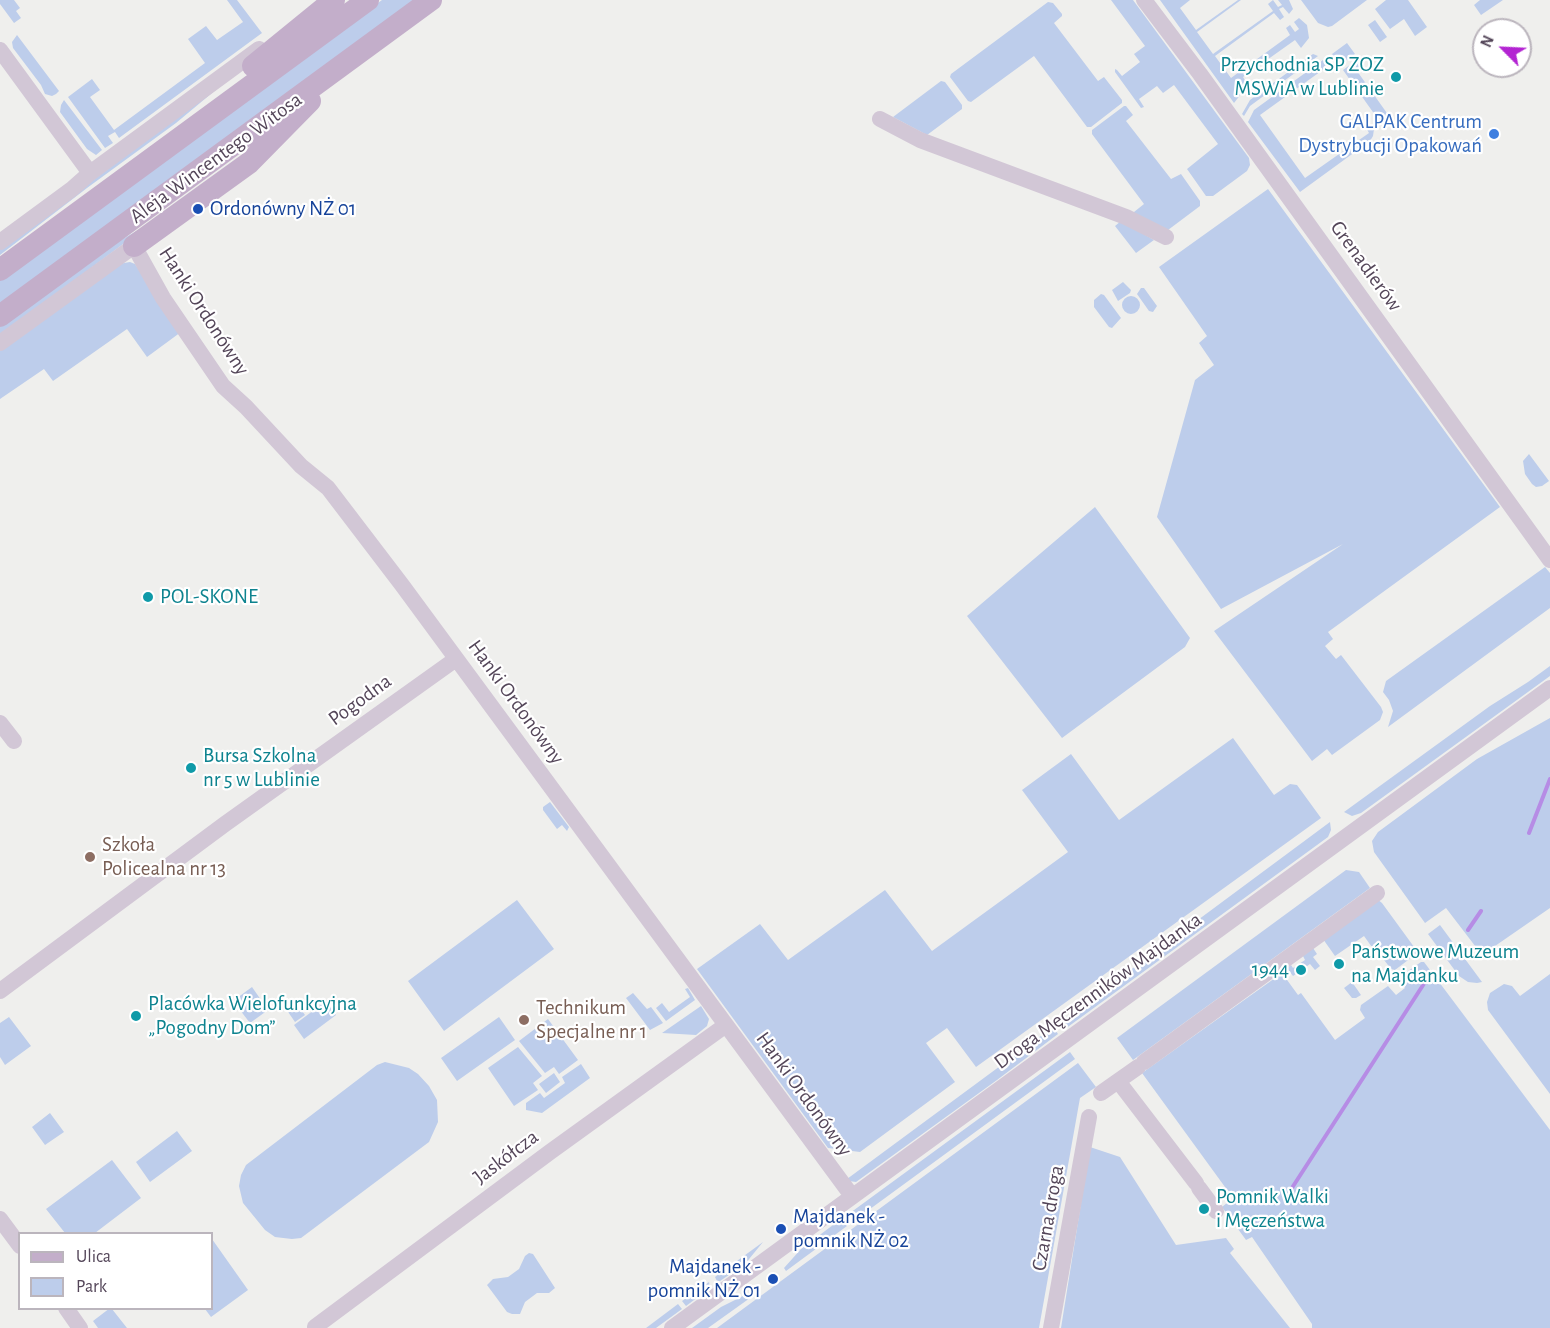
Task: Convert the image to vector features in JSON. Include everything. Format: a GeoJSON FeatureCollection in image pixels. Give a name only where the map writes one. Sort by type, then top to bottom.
{"type":"FeatureCollection","features":[{"type":"Feature","properties":{"kind":"main road"},"geometry":{"type":"LineString","coordinates":[[154,157],[201,109],[334,0]]}},
{"type":"Feature","properties":{"kind":"main road","name":"Aleja Wincentego Witosa"},"geometry":{"type":"LineString","coordinates":[[0,270],[368,0]]}},
{"type":"Feature","properties":{"kind":"main road","name":"Aleja Wincentego Witosa"},"geometry":{"type":"LineString","coordinates":[[0,316],[432,0]]}},
{"type":"Feature","properties":{"kind":"main road"},"geometry":{"type":"LineString","coordinates":[[134,246],[249,163],[289,124],[346,62]]}},
{"type":"Feature","properties":{"kind":"street"},"geometry":{"type":"LineString","coordinates":[[0,242],[90,173],[328,0]]}},
{"type":"Feature","properties":{"kind":"street","name":"Grenadierów"},"geometry":{"type":"LineString","coordinates":[[1144,0],[1200,74],[1550,560]]}},
{"type":"Feature","properties":{"kind":"street"},"geometry":{"type":"LineString","coordinates":[[0,50],[90,173]]}},
{"type":"Feature","properties":{"kind":"street"},"geometry":{"type":"LineString","coordinates":[[880,119],[920,140],[1116,213],[1166,237]]}},
{"type":"Feature","properties":{"kind":"street","name":"Aleja Wincentego Witosa"},"geometry":{"type":"LineString","coordinates":[[0,343],[134,246]]}},
{"type":"Feature","properties":{"kind":"street","name":"Hanki Ordonówny"},"geometry":{"type":"LineString","coordinates":[[134,246],[164,298],[223,387],[302,466],[328,488],[852,1196]]}},
{"type":"Feature","properties":{"kind":"street","name":"Pogodna"},"geometry":{"type":"LineString","coordinates":[[0,991],[225,824],[456,659]]}},
{"type":"Feature","properties":{"kind":"street","name":"Droga Męczenników Majdanka"},"geometry":{"type":"LineString","coordinates":[[672,1328],[1550,688]]}},
{"type":"Feature","properties":{"kind":"street"},"geometry":{"type":"LineString","coordinates":[[0,723],[14,741]]}},
{"type":"Feature","properties":{"kind":"street"},"geometry":{"type":"LineString","coordinates":[[1216,1211],[1118,1081],[1377,893]]}},
{"type":"Feature","properties":{"kind":"street","name":"Jaskółcza"},"geometry":{"type":"LineString","coordinates":[[315,1327],[550,1152],[726,1025]]}},
{"type":"Feature","properties":{"kind":"street","name":"Czarna droga"},"geometry":{"type":"LineString","coordinates":[[1052,1328],[1094,1105],[1118,1081]]}},
{"type":"Feature","properties":{"kind":"street"},"geometry":{"type":"LineString","coordinates":[[0,1219],[18,1243]]}},
{"type":"Feature","properties":{"kind":"street"},"geometry":{"type":"LineString","coordinates":[[67,1310],[80,1328]]}},
{"type":"Feature","properties":{"kind":"green space"},"geometry":{"type":"Polygon","coordinates":[[[0,0],[14,0],[20,8],[16,11],[21,18],[14,23],[0,4],[0,0]]]}},
{"type":"Feature","properties":{"kind":"green space"},"geometry":{"type":"Polygon","coordinates":[[[227,0],[237,0],[262,33],[119,138],[115,132],[108,136],[113,143],[105,148],[68,97],[92,79],[100,90],[90,97],[114,130],[205,63],[188,39],[206,26],[217,40],[243,22],[227,0]]]}},
{"type":"Feature","properties":{"kind":"green space"},"geometry":{"type":"Polygon","coordinates":[[[382,0],[417,0],[0,308],[0,280],[382,0]]]}},
{"type":"Feature","properties":{"kind":"green space"},"geometry":{"type":"Polygon","coordinates":[[[1111,0],[1133,0],[1249,158],[1250,165],[1247,171],[1213,196],[1206,196],[1187,169],[1218,144],[1174,85],[1163,93],[1157,86],[1139,99],[1144,107],[1141,108],[1115,72],[1115,69],[1122,76],[1140,62],[1134,54],[1145,46],[1111,0]]]}},
{"type":"Feature","properties":{"kind":"green space"},"geometry":{"type":"Polygon","coordinates":[[[1160,0],[1190,0],[1180,8],[1196,30],[1241,0],[1197,32],[1213,54],[1273,11],[1268,4],[1273,0],[1278,7],[1282,5],[1278,0],[1289,0],[1293,9],[1289,14],[1283,7],[1279,9],[1284,17],[1280,20],[1274,13],[1215,56],[1231,78],[1290,35],[1286,28],[1290,25],[1295,32],[1299,29],[1294,22],[1299,18],[1307,25],[1309,38],[1301,48],[1295,40],[1243,77],[1248,85],[1234,103],[1160,0]]]}},
{"type":"Feature","properties":{"kind":"green space"},"geometry":{"type":"Polygon","coordinates":[[[1301,0],[1367,0],[1328,27],[1318,23],[1301,0]]]}},
{"type":"Feature","properties":{"kind":"green space"},"geometry":{"type":"Polygon","coordinates":[[[1386,0],[1408,0],[1427,27],[1415,36],[1404,19],[1390,29],[1375,9],[1386,0]]]}},
{"type":"Feature","properties":{"kind":"green space"},"geometry":{"type":"Polygon","coordinates":[[[1480,0],[1503,0],[1481,15],[1474,5],[1480,0]]]}},
{"type":"Feature","properties":{"kind":"green space"},"geometry":{"type":"Polygon","coordinates":[[[1048,2],[1053,3],[1062,14],[1054,23],[1098,81],[1104,77],[1122,100],[1122,103],[1091,127],[1087,127],[1034,56],[971,102],[950,77],[1048,2]]]}},
{"type":"Feature","properties":{"kind":"green space"},"geometry":{"type":"Polygon","coordinates":[[[1375,20],[1387,37],[1380,42],[1368,25],[1375,20]]]}},
{"type":"Feature","properties":{"kind":"green space"},"geometry":{"type":"Polygon","coordinates":[[[17,35],[59,91],[56,94],[52,96],[45,94],[41,85],[13,48],[12,42],[17,35]]]}},
{"type":"Feature","properties":{"kind":"green space"},"geometry":{"type":"Polygon","coordinates":[[[1347,43],[1355,54],[1340,65],[1332,54],[1347,43]]]}},
{"type":"Feature","properties":{"kind":"green space"},"geometry":{"type":"Polygon","coordinates":[[[1313,54],[1318,56],[1250,106],[1244,116],[1242,114],[1250,100],[1313,54]]]}},
{"type":"Feature","properties":{"kind":"green space"},"geometry":{"type":"Polygon","coordinates":[[[1359,58],[1364,66],[1357,71],[1389,116],[1380,122],[1343,70],[1359,58]]]}},
{"type":"Feature","properties":{"kind":"green space"},"geometry":{"type":"Polygon","coordinates":[[[1323,60],[1326,64],[1324,69],[1260,115],[1305,178],[1369,133],[1364,124],[1374,129],[1373,136],[1370,141],[1300,192],[1248,122],[1254,110],[1323,60]]]}},
{"type":"Feature","properties":{"kind":"green space"},"geometry":{"type":"Polygon","coordinates":[[[941,81],[945,82],[962,105],[962,109],[927,135],[893,117],[941,81]]]}},
{"type":"Feature","properties":{"kind":"green space"},"geometry":{"type":"Polygon","coordinates":[[[224,83],[176,123],[0,255],[0,249],[224,83]]]}},
{"type":"Feature","properties":{"kind":"green space"},"geometry":{"type":"Polygon","coordinates":[[[64,100],[102,150],[96,155],[87,149],[60,112],[64,100]]]}},
{"type":"Feature","properties":{"kind":"green space"},"geometry":{"type":"Polygon","coordinates":[[[1124,106],[1133,115],[1126,121],[1171,179],[1181,174],[1200,201],[1200,206],[1168,230],[1133,216],[1134,212],[1144,204],[1092,134],[1092,130],[1124,106]]]}},
{"type":"Feature","properties":{"kind":"green space"},"geometry":{"type":"Polygon","coordinates":[[[1268,189],[1500,507],[1328,632],[1333,639],[1325,646],[1336,659],[1341,655],[1383,712],[1380,720],[1332,755],[1327,749],[1312,761],[1214,631],[1343,544],[1221,609],[1157,517],[1195,380],[1214,365],[1199,343],[1207,336],[1159,267],[1268,189]]]}},
{"type":"Feature","properties":{"kind":"green space"},"geometry":{"type":"Polygon","coordinates":[[[182,200],[0,336],[0,327],[102,251],[140,229],[182,200]]]}},
{"type":"Feature","properties":{"kind":"green space"},"geometry":{"type":"Polygon","coordinates":[[[1121,221],[1154,240],[1136,253],[1115,226],[1121,221]]]}},
{"type":"Feature","properties":{"kind":"green space"},"geometry":{"type":"Polygon","coordinates":[[[130,262],[135,264],[181,332],[147,357],[127,329],[53,381],[44,369],[0,399],[0,351],[118,264],[130,262]]]}},
{"type":"Feature","properties":{"kind":"green space"},"geometry":{"type":"Polygon","coordinates":[[[1123,282],[1131,290],[1118,301],[1112,290],[1123,282]]]}},
{"type":"Feature","properties":{"kind":"green space"},"geometry":{"type":"Polygon","coordinates":[[[1141,288],[1144,288],[1157,306],[1153,312],[1149,311],[1137,294],[1141,288]]]}},
{"type":"Feature","properties":{"kind":"green space"},"geometry":{"type":"Polygon","coordinates":[[[1101,294],[1121,318],[1112,328],[1094,307],[1094,300],[1101,294]]]}},
{"type":"Feature","properties":{"kind":"green space"},"geometry":{"type":"Polygon","coordinates":[[[1131,296],[1137,299],[1140,305],[1137,311],[1131,314],[1125,311],[1122,305],[1125,299],[1131,296]]]}},
{"type":"Feature","properties":{"kind":"green space"},"geometry":{"type":"Polygon","coordinates":[[[1529,454],[1549,481],[1542,486],[1536,487],[1525,474],[1523,461],[1529,454]]]}},
{"type":"Feature","properties":{"kind":"green space"},"geometry":{"type":"Polygon","coordinates":[[[1095,507],[1190,638],[1185,647],[1062,738],[967,616],[1095,507]]]}},
{"type":"Feature","properties":{"kind":"green space"},"geometry":{"type":"Polygon","coordinates":[[[1545,567],[1550,573],[1550,608],[1388,727],[1393,711],[1383,692],[1386,681],[1545,567]]]}},
{"type":"Feature","properties":{"kind":"green space"},"geometry":{"type":"Polygon","coordinates":[[[1550,666],[1550,676],[1361,813],[1352,816],[1344,812],[1490,706],[1550,666]]]}},
{"type":"Feature","properties":{"kind":"green space"},"geometry":{"type":"Polygon","coordinates":[[[1550,718],[1550,908],[1482,955],[1446,908],[1425,923],[1374,852],[1372,841],[1378,832],[1477,759],[1550,718]]]}},
{"type":"Feature","properties":{"kind":"green space"},"geometry":{"type":"Polygon","coordinates":[[[1233,738],[1274,795],[1290,784],[1297,785],[1321,818],[976,1067],[947,1028],[926,1043],[955,1082],[860,1152],[828,1148],[697,969],[760,924],[788,960],[885,890],[932,951],[1068,852],[1022,790],[1071,754],[1119,820],[1233,738]]]}},
{"type":"Feature","properties":{"kind":"green space"},"geometry":{"type":"Polygon","coordinates":[[[550,802],[569,827],[567,831],[562,825],[557,829],[543,810],[543,807],[550,802]]]}},
{"type":"Feature","properties":{"kind":"green space"},"geometry":{"type":"Polygon","coordinates":[[[1330,822],[1331,830],[1328,837],[1065,1029],[1059,1023],[1330,822]]]}},
{"type":"Feature","properties":{"kind":"green space"},"geometry":{"type":"Polygon","coordinates":[[[1346,870],[1359,872],[1370,888],[1133,1060],[1117,1038],[1346,870]]]}},
{"type":"Feature","properties":{"kind":"green space"},"geometry":{"type":"Polygon","coordinates":[[[1377,899],[1417,951],[1395,970],[1391,969],[1381,956],[1379,957],[1364,936],[1335,956],[1323,939],[1377,899]]]}},
{"type":"Feature","properties":{"kind":"green space"},"geometry":{"type":"Polygon","coordinates":[[[517,900],[554,949],[444,1031],[408,981],[517,900]]]}},
{"type":"Feature","properties":{"kind":"green space"},"geometry":{"type":"Polygon","coordinates":[[[1440,925],[1482,982],[1468,982],[1459,976],[1428,934],[1440,925]]]}},
{"type":"Feature","properties":{"kind":"green space"},"geometry":{"type":"Polygon","coordinates":[[[1313,948],[1317,954],[1313,957],[1320,966],[1315,970],[1310,964],[1293,976],[1287,968],[1291,965],[1293,968],[1305,960],[1303,956],[1313,948]]]}},
{"type":"Feature","properties":{"kind":"green space"},"geometry":{"type":"Polygon","coordinates":[[[1424,962],[1550,1130],[1550,1328],[1312,1328],[1312,1324],[1252,1237],[1246,1240],[1222,1207],[1233,1198],[1142,1073],[1282,973],[1298,995],[1301,993],[1335,1040],[1365,1018],[1360,1010],[1361,1005],[1388,986],[1396,995],[1405,988],[1398,978],[1424,962]]]}},
{"type":"Feature","properties":{"kind":"green space"},"geometry":{"type":"Polygon","coordinates":[[[1550,974],[1550,1094],[1488,1010],[1487,1002],[1490,993],[1504,984],[1512,986],[1520,996],[1550,974]]]}},
{"type":"Feature","properties":{"kind":"green space"},"geometry":{"type":"Polygon","coordinates":[[[1352,982],[1361,995],[1356,998],[1352,998],[1344,988],[1352,982]]]}},
{"type":"Feature","properties":{"kind":"green space"},"geometry":{"type":"Polygon","coordinates":[[[252,987],[268,1010],[250,1023],[233,1001],[252,987]]]}},
{"type":"Feature","properties":{"kind":"green space"},"geometry":{"type":"Polygon","coordinates":[[[688,988],[695,1000],[666,1021],[656,1008],[662,1003],[669,1012],[690,997],[685,989],[688,988]]]}},
{"type":"Feature","properties":{"kind":"green space"},"geometry":{"type":"Polygon","coordinates":[[[633,993],[647,1009],[651,1007],[663,1023],[650,1030],[626,998],[633,993]]]}},
{"type":"Feature","properties":{"kind":"green space"},"geometry":{"type":"Polygon","coordinates":[[[326,1001],[336,1015],[304,1039],[294,1025],[326,1001]]]}},
{"type":"Feature","properties":{"kind":"green space"},"geometry":{"type":"Polygon","coordinates":[[[296,1002],[305,1015],[295,1022],[286,1009],[296,1002]]]}},
{"type":"Feature","properties":{"kind":"green space"},"geometry":{"type":"Polygon","coordinates":[[[701,1006],[709,1019],[707,1026],[696,1035],[662,1033],[701,1006]]]}},
{"type":"Feature","properties":{"kind":"green space"},"geometry":{"type":"Polygon","coordinates":[[[9,1017],[31,1046],[5,1065],[0,1057],[0,1023],[9,1017]]]}},
{"type":"Feature","properties":{"kind":"green space"},"geometry":{"type":"Polygon","coordinates":[[[499,1017],[515,1040],[457,1081],[441,1058],[499,1017]]]}},
{"type":"Feature","properties":{"kind":"green space"},"geometry":{"type":"Polygon","coordinates":[[[548,1019],[578,1060],[559,1074],[554,1067],[545,1073],[519,1041],[548,1019]]]}},
{"type":"Feature","properties":{"kind":"green space"},"geometry":{"type":"Polygon","coordinates":[[[1053,1027],[1058,1034],[997,1080],[856,1182],[847,1179],[1053,1027]]]}},
{"type":"Feature","properties":{"kind":"green space"},"geometry":{"type":"Polygon","coordinates":[[[518,1047],[542,1076],[533,1083],[538,1090],[514,1106],[488,1068],[518,1047]]]}},
{"type":"Feature","properties":{"kind":"green space"},"geometry":{"type":"Polygon","coordinates":[[[1070,1052],[1075,1059],[855,1220],[850,1213],[1070,1052]]]}},
{"type":"Feature","properties":{"kind":"green space"},"geometry":{"type":"Polygon","coordinates":[[[385,1062],[409,1068],[418,1074],[429,1086],[437,1100],[438,1122],[429,1142],[301,1238],[275,1237],[265,1230],[243,1203],[239,1186],[246,1165],[377,1065],[385,1062]]]}},
{"type":"Feature","properties":{"kind":"green space"},"geometry":{"type":"Polygon","coordinates":[[[1078,1063],[1096,1087],[1080,1098],[1039,1328],[717,1328],[1078,1063]]]}},
{"type":"Feature","properties":{"kind":"green space"},"geometry":{"type":"Polygon","coordinates":[[[581,1064],[590,1078],[542,1113],[526,1110],[526,1103],[540,1093],[544,1098],[565,1083],[562,1077],[581,1064]]]}},
{"type":"Feature","properties":{"kind":"green space"},"geometry":{"type":"Polygon","coordinates":[[[554,1073],[560,1082],[546,1093],[539,1084],[554,1073]]]}},
{"type":"Feature","properties":{"kind":"green space"},"geometry":{"type":"Polygon","coordinates":[[[50,1113],[64,1132],[45,1145],[32,1127],[50,1113]]]}},
{"type":"Feature","properties":{"kind":"green space"},"geometry":{"type":"Polygon","coordinates":[[[177,1131],[192,1151],[150,1182],[136,1162],[177,1131]]]}},
{"type":"Feature","properties":{"kind":"green space"},"geometry":{"type":"Polygon","coordinates":[[[1090,1147],[1120,1157],[1176,1245],[1226,1238],[1234,1249],[1230,1253],[1290,1328],[1061,1328],[1090,1147]]]}},
{"type":"Feature","properties":{"kind":"green space"},"geometry":{"type":"Polygon","coordinates":[[[112,1160],[141,1198],[96,1232],[64,1232],[46,1209],[112,1160]]]}},
{"type":"Feature","properties":{"kind":"green space"},"geometry":{"type":"Polygon","coordinates":[[[841,1219],[847,1226],[786,1271],[784,1268],[801,1249],[841,1219]]]}},
{"type":"Feature","properties":{"kind":"green space"},"geometry":{"type":"Polygon","coordinates":[[[213,1240],[248,1290],[211,1317],[206,1310],[213,1310],[213,1240]]]}},
{"type":"Feature","properties":{"kind":"green space"},"geometry":{"type":"Polygon","coordinates":[[[763,1242],[745,1264],[717,1281],[715,1277],[763,1242]]]}},
{"type":"Feature","properties":{"kind":"green space"},"geometry":{"type":"Polygon","coordinates":[[[529,1253],[533,1254],[555,1288],[549,1293],[537,1293],[525,1302],[520,1314],[512,1314],[507,1312],[487,1285],[493,1279],[508,1277],[519,1269],[525,1256],[529,1253]]]}},
{"type":"Feature","properties":{"kind":"green space"},"geometry":{"type":"Polygon","coordinates":[[[709,1282],[710,1288],[686,1306],[682,1301],[709,1282]]]}},
{"type":"Feature","properties":{"kind":"green space"},"geometry":{"type":"Polygon","coordinates":[[[747,1294],[750,1298],[708,1328],[692,1328],[721,1307],[747,1294]]]}},
{"type":"Feature","properties":{"kind":"green space"},"geometry":{"type":"Polygon","coordinates":[[[678,1304],[682,1309],[656,1328],[646,1328],[678,1304]]]}},
{"type":"Feature","properties":{"kind":"green space"},"geometry":{"type":"Polygon","coordinates":[[[107,1310],[113,1310],[127,1328],[98,1328],[93,1321],[107,1310]]]}},
{"type":"Feature","properties":{"kind":"waterway"},"geometry":{"type":"LineString","coordinates":[[1529,833],[1550,779]]}},
{"type":"Feature","properties":{"kind":"waterway"},"geometry":{"type":"LineString","coordinates":[[1468,930],[1481,911]]}},
{"type":"Feature","properties":{"kind":"waterway"},"geometry":{"type":"LineString","coordinates":[[1290,1191],[1427,979]]}},
{"type":"Feature","properties":{"kind":"place","name":"Przychodnia SP ZOZ MSWiA w Lublinie"},"geometry":{"type":"Point","coordinates":[1396,77]}},
{"type":"Feature","properties":{"kind":"place","name":"GALPAK Centrum Dystrybucji Opakowań"},"geometry":{"type":"Point","coordinates":[1494,134]}},
{"type":"Feature","properties":{"kind":"place","name":"Ordonówny NŻ 01"},"geometry":{"type":"Point","coordinates":[198,209]}},
{"type":"Feature","properties":{"kind":"place","name":"POL-SKONE"},"geometry":{"type":"Point","coordinates":[148,597]}},
{"type":"Feature","properties":{"kind":"place","name":"Bursa Szkolna nr 5 w Lublinie"},"geometry":{"type":"Point","coordinates":[191,768]}},
{"type":"Feature","properties":{"kind":"place","name":"Szkoła Policealna nr 13"},"geometry":{"type":"Point","coordinates":[90,857]}},
{"type":"Feature","properties":{"kind":"place","name":"Państwowe Muzeum na Majdanku"},"geometry":{"type":"Point","coordinates":[1339,964]}},
{"type":"Feature","properties":{"kind":"place","name":"1944"},"geometry":{"type":"Point","coordinates":[1301,970]}},
{"type":"Feature","properties":{"kind":"place","name":"Placówka Wielofunkcyjna „Pogodny Dom”"},"geometry":{"type":"Point","coordinates":[136,1016]}},
{"type":"Feature","properties":{"kind":"place","name":"Technikum Specjalne nr 1"},"geometry":{"type":"Point","coordinates":[524,1020]}},
{"type":"Feature","properties":{"kind":"place","name":"Pomnik Walki i Męczeństwa"},"geometry":{"type":"Point","coordinates":[1204,1209]}},
{"type":"Feature","properties":{"kind":"place","name":"Majdanek - pomnik NŻ 02"},"geometry":{"type":"Point","coordinates":[781,1229]}},
{"type":"Feature","properties":{"kind":"place","name":"Majdanek - pomnik NŻ 01"},"geometry":{"type":"Point","coordinates":[773,1279]}}]}
